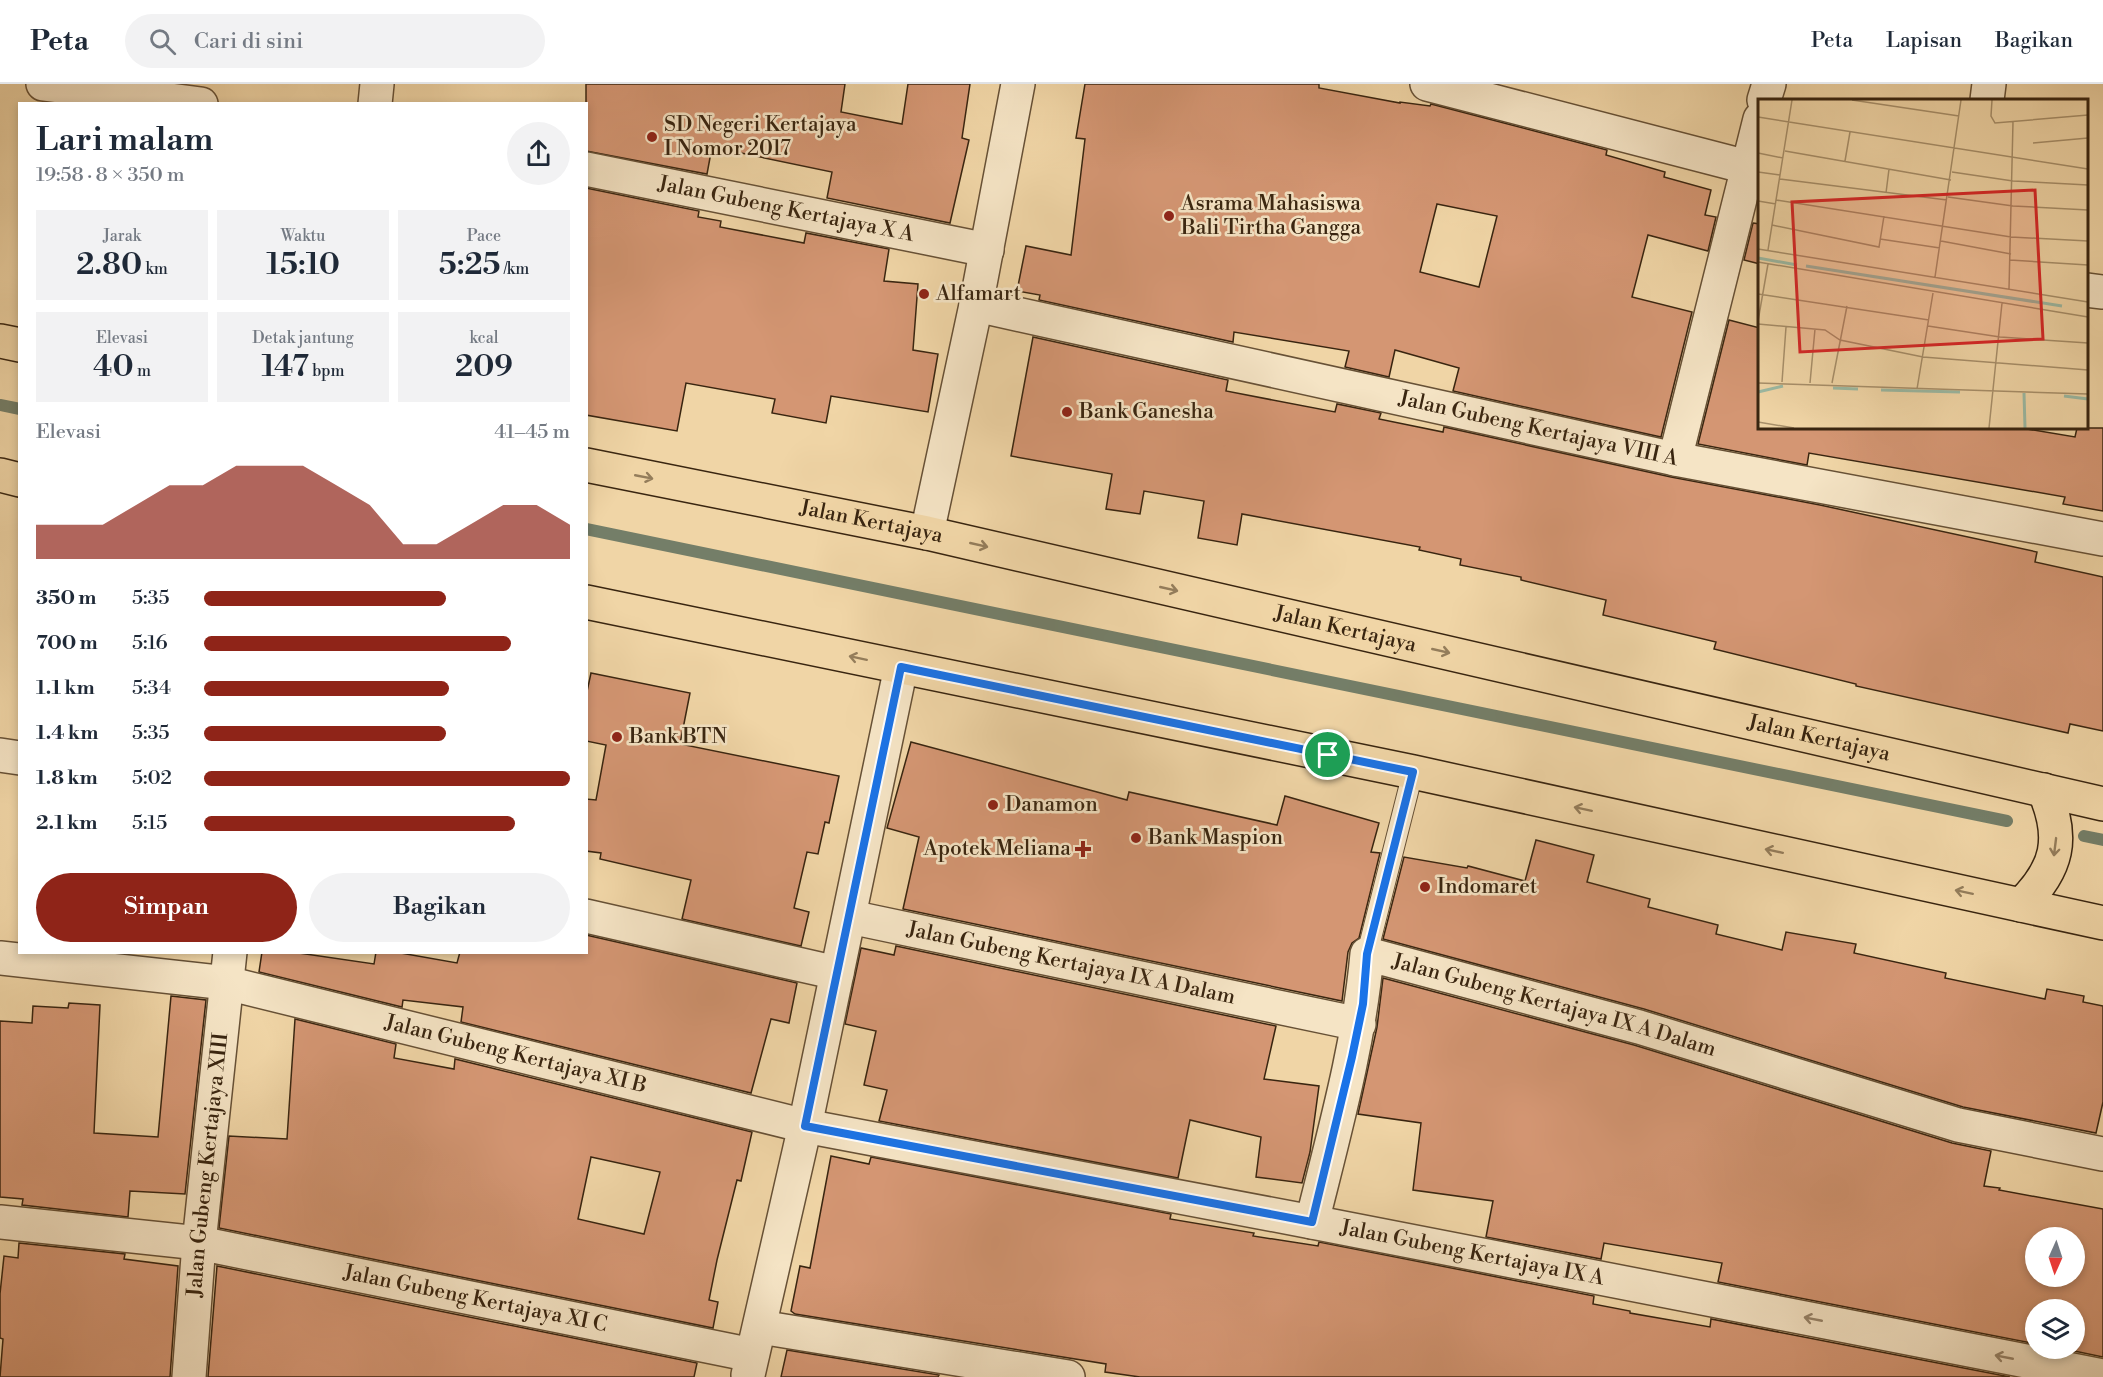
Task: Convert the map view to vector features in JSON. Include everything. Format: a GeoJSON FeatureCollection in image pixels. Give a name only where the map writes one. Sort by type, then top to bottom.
{"type":"FeatureCollection","features":[{"type":"Feature","properties":{"kind":"main road"},"geometry":{"type":"LineString","coordinates":[[0,341],[18,345]]}},
{"type":"Feature","properties":{"kind":"main road","name":"Jalan Kertajaya"},"geometry":{"type":"LineString","coordinates":[[588,465],[927,533],[2103,804]]}},
{"type":"Feature","properties":{"kind":"main road"},"geometry":{"type":"LineString","coordinates":[[0,476],[18,480]]}},
{"type":"Feature","properties":{"kind":"main road"},"geometry":{"type":"LineString","coordinates":[[588,602],[1413,772],[2103,923]]}},
{"type":"Feature","properties":{"kind":"main road"},"geometry":{"type":"LineString","coordinates":[[2022,905],[2037,890],[2048,872],[2055,852],[2056,831],[2053,810],[2044,790]]}},
{"type":"Feature","properties":{"kind":"street"},"geometry":{"type":"LineString","coordinates":[[43,84],[185,102]]}},
{"type":"Feature","properties":{"kind":"street"},"geometry":{"type":"LineString","coordinates":[[375,102],[377,84]]}},
{"type":"Feature","properties":{"kind":"street"},"geometry":{"type":"LineString","coordinates":[[927,533],[976,305],[1018,84]]}},
{"type":"Feature","properties":{"kind":"street"},"geometry":{"type":"LineString","coordinates":[[1427,84],[1753,172]]}},
{"type":"Feature","properties":{"kind":"street"},"geometry":{"type":"LineString","coordinates":[[1764,99],[1769,84]]}},
{"type":"Feature","properties":{"kind":"street"},"geometry":{"type":"LineString","coordinates":[[1987,99],[1989,84]]}},
{"type":"Feature","properties":{"kind":"street"},"geometry":{"type":"LineString","coordinates":[[1675,459],[1753,172],[1758,135]]}},
{"type":"Feature","properties":{"kind":"street","name":"Jalan Gubeng Kertajaya X A"},"geometry":{"type":"LineString","coordinates":[[588,169],[987,250]]}},
{"type":"Feature","properties":{"kind":"street"},"geometry":{"type":"LineString","coordinates":[[2088,290],[2103,292]]}},
{"type":"Feature","properties":{"kind":"street","name":"Jalan Gubeng Kertajaya VIII A"},"geometry":{"type":"LineString","coordinates":[[976,305],[1675,459],[2103,539]]}},
{"type":"Feature","properties":{"kind":"street"},"geometry":{"type":"LineString","coordinates":[[753,1353],[805,1126],[901,667]]}},
{"type":"Feature","properties":{"kind":"street"},"geometry":{"type":"LineString","coordinates":[[0,755],[18,758]]}},
{"type":"Feature","properties":{"kind":"street"},"geometry":{"type":"LineString","coordinates":[[588,916],[837,973]]}},
{"type":"Feature","properties":{"kind":"street","name":"Jalan Gubeng Kertajaya IX A Dalam"},"geometry":{"type":"LineString","coordinates":[[850,917],[1359,1024],[1367,954],[1639,1027],[1958,1125],[2103,1154]]}},
{"type":"Feature","properties":{"kind":"street","name":"Jalan Gubeng Kertajaya XI B"},"geometry":{"type":"LineString","coordinates":[[0,958],[229,968],[805,1126]]}},
{"type":"Feature","properties":{"kind":"street","name":"Jalan Gubeng Kertajaya XIII"},"geometry":{"type":"LineString","coordinates":[[189,1377],[199,1243],[229,968]]}},
{"type":"Feature","properties":{"kind":"street"},"geometry":{"type":"LineString","coordinates":[[1312,1222],[1359,1024]]}},
{"type":"Feature","properties":{"kind":"street","name":"Jalan Gubeng Kertajaya IX A"},"geometry":{"type":"LineString","coordinates":[[805,1126],[2103,1376]]}},
{"type":"Feature","properties":{"kind":"street","name":"Jalan Gubeng Kertajaya XI C"},"geometry":{"type":"LineString","coordinates":[[0,1222],[199,1243],[753,1353],[1068,1377]]}},
{"type":"Feature","properties":{"kind":"lane"},"geometry":{"type":"LineString","coordinates":[[1367,954],[1413,772]]}},
{"type":"Feature","properties":{"kind":"building"},"geometry":{"type":"Polygon","coordinates":[[[586,84],[845,84],[841,112],[902,124],[908,84],[970,84],[962,138],[969,140],[950,223],[827,198],[832,172],[712,147],[707,174],[588,151],[588,102],[586,102],[586,84]]]}},
{"type":"Feature","properties":{"kind":"building"},"geometry":{"type":"Polygon","coordinates":[[[1085,84],[1319,84],[1319,88],[1400,103],[1430,106],[1431,104],[1607,150],[1606,155],[1665,172],[1664,177],[1711,190],[1705,215],[1716,217],[1708,251],[1648,235],[1632,297],[1692,312],[1661,437],[1453,391],[1459,368],[1395,350],[1389,377],[1345,367],[1349,351],[1234,332],[1233,342],[1039,300],[1040,295],[1017,291],[1026,246],[1071,255],[1085,139],[1076,138],[1085,84]],[[1437,204],[1420,272],[1479,287],[1497,216],[1437,204]]]}},
{"type":"Feature","properties":{"kind":"building"},"geometry":{"type":"Polygon","coordinates":[[[588,188],[699,211],[698,217],[721,221],[720,227],[804,243],[806,233],[889,249],[884,281],[918,284],[913,350],[938,354],[928,412],[831,396],[826,423],[772,413],[775,399],[686,383],[677,431],[588,415],[588,188]]]}},
{"type":"Feature","properties":{"kind":"building"},"geometry":{"type":"Polygon","coordinates":[[[1753,223],[1758,224],[1758,264],[1744,260],[1753,223]]]}},
{"type":"Feature","properties":{"kind":"building"},"geometry":{"type":"Polygon","coordinates":[[[1729,320],[1758,327],[1758,429],[2027,429],[2075,437],[2077,429],[2103,428],[2103,511],[2063,504],[2065,497],[1809,453],[1807,465],[1698,444],[1729,320]]]}},
{"type":"Feature","properties":{"kind":"building"},"geometry":{"type":"Polygon","coordinates":[[[1033,337],[1228,380],[1226,391],[1335,412],[1337,404],[1381,413],[1379,419],[1443,432],[1444,427],[1671,477],[1820,505],[2037,552],[2035,562],[2103,577],[2103,731],[2070,724],[2068,733],[1856,686],[1856,684],[1714,649],[1716,642],[1603,615],[1606,600],[1521,580],[1521,577],[1460,565],[1461,559],[1419,550],[1420,547],[1242,514],[1237,545],[1198,538],[1204,501],[1144,491],[1140,514],[1106,509],[1112,474],[1011,456],[1033,337]]]}},
{"type":"Feature","properties":{"kind":"building"},"geometry":{"type":"Polygon","coordinates":[[[591,673],[690,693],[680,744],[839,776],[829,823],[825,822],[818,854],[807,852],[794,908],[809,912],[801,946],[682,919],[691,880],[600,859],[601,853],[588,851],[588,799],[596,800],[606,745],[588,741],[588,687],[591,673]]]}},
{"type":"Feature","properties":{"kind":"building"},"geometry":{"type":"Polygon","coordinates":[[[911,742],[1127,800],[1129,792],[1277,825],[1285,796],[1379,823],[1371,852],[1380,853],[1359,938],[1352,943],[1348,952],[1342,1001],[903,909],[919,837],[887,828],[911,742]]]}},
{"type":"Feature","properties":{"kind":"building"},"geometry":{"type":"Polygon","coordinates":[[[1536,840],[1594,855],[1587,882],[1650,899],[1648,907],[1718,925],[1716,934],[1782,950],[1786,932],[1856,944],[1854,953],[1946,973],[1945,978],[2045,999],[2047,989],[2084,996],[2083,1002],[2103,1006],[2103,1102],[2096,1133],[1963,1107],[1644,1009],[1383,939],[1404,857],[1467,868],[1468,866],[1525,881],[1536,840]]]}},
{"type":"Feature","properties":{"kind":"building"},"geometry":{"type":"Polygon","coordinates":[[[588,935],[797,983],[789,1023],[771,1019],[751,1093],[461,1022],[463,1007],[403,1000],[402,1007],[259,972],[262,954],[306,954],[374,964],[376,954],[406,954],[457,963],[459,954],[588,954],[588,935]]]}},
{"type":"Feature","properties":{"kind":"building"},"geometry":{"type":"Polygon","coordinates":[[[896,946],[1276,1026],[1264,1079],[1319,1086],[1310,1152],[1302,1183],[1256,1177],[1261,1137],[1190,1120],[1178,1178],[879,1121],[887,1090],[864,1085],[876,1031],[845,1024],[861,948],[894,955],[896,946]]]}},
{"type":"Feature","properties":{"kind":"building"},"geometry":{"type":"Polygon","coordinates":[[[1383,978],[1634,1045],[1952,1143],[1991,1151],[1984,1186],[2103,1209],[2103,1357],[2085,1353],[2085,1299],[2025,1299],[2025,1342],[1718,1282],[1722,1263],[1604,1243],[1601,1259],[1486,1237],[1493,1201],[1413,1190],[1421,1123],[1358,1114],[1377,1027],[1383,978]]]}},
{"type":"Feature","properties":{"kind":"building"},"geometry":{"type":"Polygon","coordinates":[[[171,996],[206,1000],[185,1194],[130,1191],[128,1217],[22,1205],[23,1199],[0,1197],[0,1021],[32,1023],[33,1006],[68,1008],[69,1003],[100,1005],[94,1133],[158,1137],[171,996]]]}},
{"type":"Feature","properties":{"kind":"building"},"geometry":{"type":"Polygon","coordinates":[[[295,1019],[396,1044],[394,1058],[454,1069],[455,1059],[752,1132],[741,1181],[737,1180],[709,1300],[718,1302],[713,1328],[219,1228],[229,1136],[287,1139],[295,1019]],[[591,1157],[578,1219],[644,1234],[660,1172],[591,1157]]]}},
{"type":"Feature","properties":{"kind":"building"},"geometry":{"type":"Polygon","coordinates":[[[831,1156],[869,1164],[871,1157],[1171,1214],[1170,1219],[1254,1233],[1253,1236],[1318,1246],[1319,1242],[1594,1296],[1593,1304],[1630,1311],[1630,1313],[1710,1327],[1711,1319],[2010,1377],[1140,1377],[1105,1372],[1106,1364],[795,1314],[791,1311],[800,1266],[810,1268],[831,1156]]]}},
{"type":"Feature","properties":{"kind":"building"},"geometry":{"type":"Polygon","coordinates":[[[19,1243],[125,1254],[124,1259],[178,1266],[170,1377],[0,1377],[3,1339],[0,1338],[0,1294],[4,1256],[18,1258],[19,1243]]]}},
{"type":"Feature","properties":{"kind":"building"},"geometry":{"type":"Polygon","coordinates":[[[217,1266],[697,1363],[694,1377],[208,1377],[217,1266]]]}},
{"type":"Feature","properties":{"kind":"building"},"geometry":{"type":"Polygon","coordinates":[[[787,1350],[939,1375],[938,1377],[781,1377],[787,1350]]]}},
{"type":"Feature","properties":{"kind":"waterway"},"geometry":{"type":"LineString","coordinates":[[0,405],[18,409]]}},
{"type":"Feature","properties":{"kind":"waterway"},"geometry":{"type":"LineString","coordinates":[[588,529],[2007,821]]}},
{"type":"Feature","properties":{"kind":"waterway"},"geometry":{"type":"LineString","coordinates":[[2084,836],[2103,840]]}},
{"type":"Feature","properties":{"kind":"place","name":"SD Negeri Kertajaya I Nomor 2017"},"geometry":{"type":"Point","coordinates":[652,137]}},
{"type":"Feature","properties":{"kind":"place","name":"Asrama Mahasiswa Bali Tirtha Gangga"},"geometry":{"type":"Point","coordinates":[1169,216]}},
{"type":"Feature","properties":{"kind":"place","name":"Alfamart"},"geometry":{"type":"Point","coordinates":[924,294]}},
{"type":"Feature","properties":{"kind":"place","name":"Bank Ganesha"},"geometry":{"type":"Point","coordinates":[1067,412]}},
{"type":"Feature","properties":{"kind":"place","name":"Bank BTN"},"geometry":{"type":"Point","coordinates":[617,737]}},
{"type":"Feature","properties":{"kind":"place","name":"Danamon"},"geometry":{"type":"Point","coordinates":[993,805]}},
{"type":"Feature","properties":{"kind":"place","name":"Bank Maspion"},"geometry":{"type":"Point","coordinates":[1136,838]}},
{"type":"Feature","properties":{"kind":"place","name":"Apotek Meliana"},"geometry":{"type":"Point","coordinates":[1083,849]}},
{"type":"Feature","properties":{"kind":"place","name":"Indomaret"},"geometry":{"type":"Point","coordinates":[1425,887]}},
{"type":"Feature","properties":{"kind":"route"},"geometry":{"type":"LineString","coordinates":[[901,667],[1328,755],[1413,772],[1367,954],[1363,1004],[1348,1077],[1312,1222],[805,1126],[901,667]]}}]}
